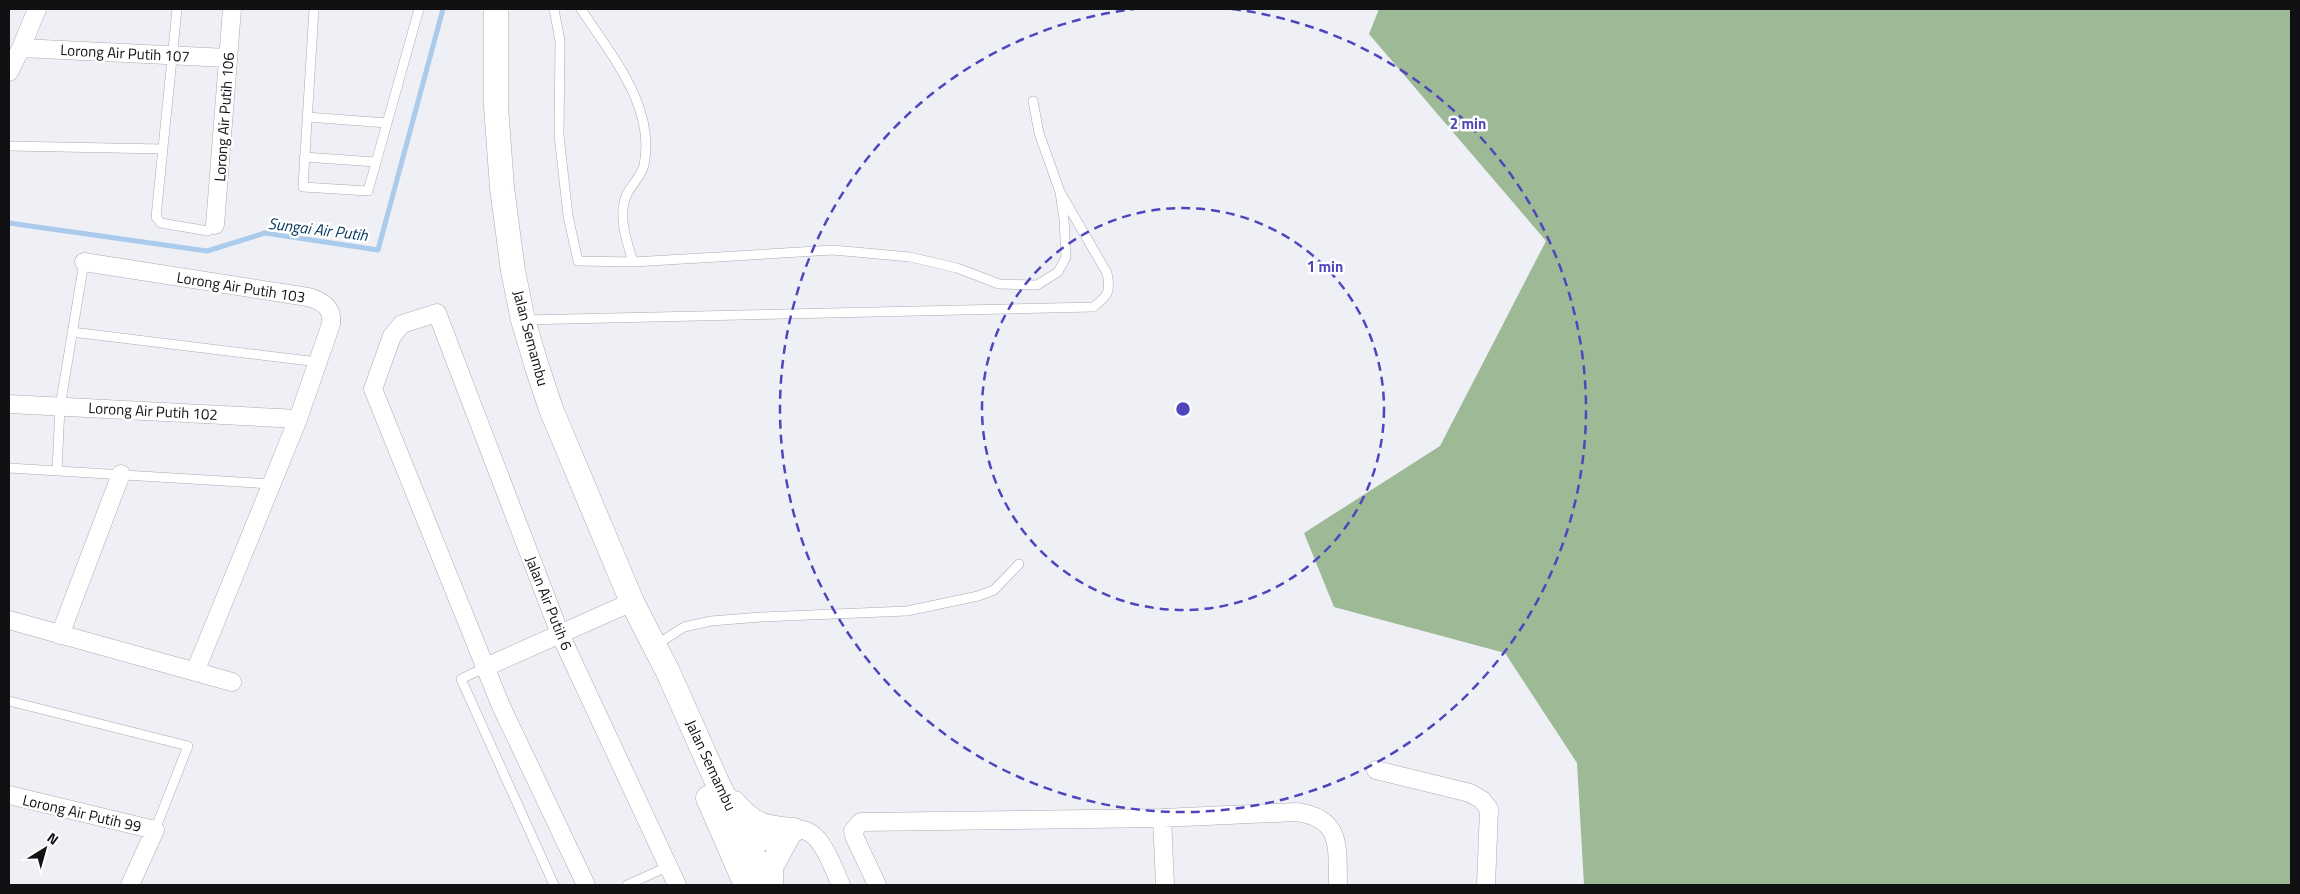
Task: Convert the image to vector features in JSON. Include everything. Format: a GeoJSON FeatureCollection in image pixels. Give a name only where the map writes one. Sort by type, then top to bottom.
{"type":"FeatureCollection","features":[{"type":"Feature","properties":{"kind":"main road","name":"Jalan Semambu"},"geometry":{"type":"LineString","coordinates":[[496,9],[498,138],[507,231],[523,320],[551,409],[632,602],[668,672],[717,782],[750,848],[764,885]]}},
{"type":"Feature","properties":{"kind":"main road","name":"Jalan Semambu"},"geometry":{"type":"LineString","coordinates":[[654,647],[658,678],[743,878]]}},
{"type":"Feature","properties":{"kind":"main road"},"geometry":{"type":"LineString","coordinates":[[717,782],[746,817],[755,824],[792,831],[771,867],[771,885]]}},
{"type":"Feature","properties":{"kind":"main road"},"geometry":{"type":"LineString","coordinates":[[725,837],[750,848],[743,878]]}},
{"type":"Feature","properties":{"kind":"street"},"geometry":{"type":"LineString","coordinates":[[9,72],[21,48],[36,9]]}},
{"type":"Feature","properties":{"kind":"street","name":"Lorong Air Putih 106"},"geometry":{"type":"LineString","coordinates":[[215,225],[232,9]]}},
{"type":"Feature","properties":{"kind":"street","name":"Lorong Air Putih 107"},"geometry":{"type":"LineString","coordinates":[[21,48],[228,58]]}},
{"type":"Feature","properties":{"kind":"street","name":"Lorong Air Putih 103"},"geometry":{"type":"LineString","coordinates":[[84,262],[319,300],[328,306],[332,314],[331,324],[298,419],[195,672]]}},
{"type":"Feature","properties":{"kind":"street","name":"Jalan Air Putih 6"},"geometry":{"type":"LineString","coordinates":[[486,667],[373,389],[392,336],[402,324],[437,313],[560,634],[677,885]]}},
{"type":"Feature","properties":{"kind":"street","name":"Lorong Air Putih 102"},"geometry":{"type":"LineString","coordinates":[[9,404],[298,419]]}},
{"type":"Feature","properties":{"kind":"street"},"geometry":{"type":"LineString","coordinates":[[60,635],[121,474]]}},
{"type":"Feature","properties":{"kind":"street"},"geometry":{"type":"LineString","coordinates":[[586,885],[502,706],[486,667],[632,602]]}},
{"type":"Feature","properties":{"kind":"street"},"geometry":{"type":"LineString","coordinates":[[9,620],[232,682]]}},
{"type":"Feature","properties":{"kind":"street"},"geometry":{"type":"LineString","coordinates":[[1376,770],[1470,793],[1482,800],[1489,809],[1486,885]]}},
{"type":"Feature","properties":{"kind":"street","name":"Lorong Air Putih 99"},"geometry":{"type":"LineString","coordinates":[[9,795],[156,830]]}},
{"type":"Feature","properties":{"kind":"street"},"geometry":{"type":"LineString","coordinates":[[876,885],[854,838],[853,831],[861,822],[1162,818],[1296,812],[1309,814],[1328,824],[1334,833],[1337,842],[1338,885]]}},
{"type":"Feature","properties":{"kind":"street"},"geometry":{"type":"LineString","coordinates":[[1162,818],[1165,885]]}},
{"type":"Feature","properties":{"kind":"street"},"geometry":{"type":"LineString","coordinates":[[130,885],[156,830]]}},
{"type":"Feature","properties":{"kind":"street"},"geometry":{"type":"LineString","coordinates":[[750,848],[792,831],[804,830],[813,835],[821,844],[840,885]]}},
{"type":"Feature","properties":{"kind":"lane"},"geometry":{"type":"LineString","coordinates":[[177,9],[156,217],[161,223],[208,231],[215,225]]}},
{"type":"Feature","properties":{"kind":"lane"},"geometry":{"type":"LineString","coordinates":[[314,9],[302,188],[368,191],[419,9]]}},
{"type":"Feature","properties":{"kind":"lane"},"geometry":{"type":"LineString","coordinates":[[554,9],[560,41],[559,135],[568,216],[578,261],[633,262],[833,250],[910,256],[958,268],[999,284],[1037,285],[1058,272],[1066,257],[1060,192]]}},
{"type":"Feature","properties":{"kind":"lane"},"geometry":{"type":"LineString","coordinates":[[582,9],[640,106],[646,138],[644,166],[636,184],[627,194],[623,210],[626,237],[633,262]]}},
{"type":"Feature","properties":{"kind":"lane"},"geometry":{"type":"LineString","coordinates":[[523,320],[1093,308],[1105,298],[1110,286],[1107,273],[1060,192],[1040,133],[1033,101]]}},
{"type":"Feature","properties":{"kind":"lane"},"geometry":{"type":"LineString","coordinates":[[307,116],[387,123]]}},
{"type":"Feature","properties":{"kind":"lane"},"geometry":{"type":"LineString","coordinates":[[9,146],[163,149]]}},
{"type":"Feature","properties":{"kind":"lane"},"geometry":{"type":"LineString","coordinates":[[304,156],[376,162]]}},
{"type":"Feature","properties":{"kind":"lane"},"geometry":{"type":"LineString","coordinates":[[57,471],[60,407],[84,262]]}},
{"type":"Feature","properties":{"kind":"lane"},"geometry":{"type":"LineString","coordinates":[[72,332],[318,362]]}},
{"type":"Feature","properties":{"kind":"lane"},"geometry":{"type":"LineString","coordinates":[[9,468],[271,484]]}},
{"type":"Feature","properties":{"kind":"lane"},"geometry":{"type":"LineString","coordinates":[[654,647],[684,628],[711,621],[907,611],[978,596],[994,590],[1019,564]]}},
{"type":"Feature","properties":{"kind":"lane"},"geometry":{"type":"LineString","coordinates":[[486,667],[461,679],[554,885]]}},
{"type":"Feature","properties":{"kind":"lane"},"geometry":{"type":"LineString","coordinates":[[9,701],[188,746],[156,830]]}},
{"type":"Feature","properties":{"kind":"lane"},"geometry":{"type":"LineString","coordinates":[[626,885],[669,866]]}},
{"type":"Feature","properties":{"kind":"green space"},"geometry":{"type":"Polygon","coordinates":[[[1379,9],[2291,9],[2291,885],[1584,885],[1577,763],[1505,653],[1334,607],[1304,533],[1440,446],[1546,241],[1369,34],[1379,9]]]}},
{"type":"Feature","properties":{"kind":"waterway","name":"Sungai Air Putih"},"geometry":{"type":"LineString","coordinates":[[9,223],[207,251],[265,233],[378,250],[443,9]]}}]}
